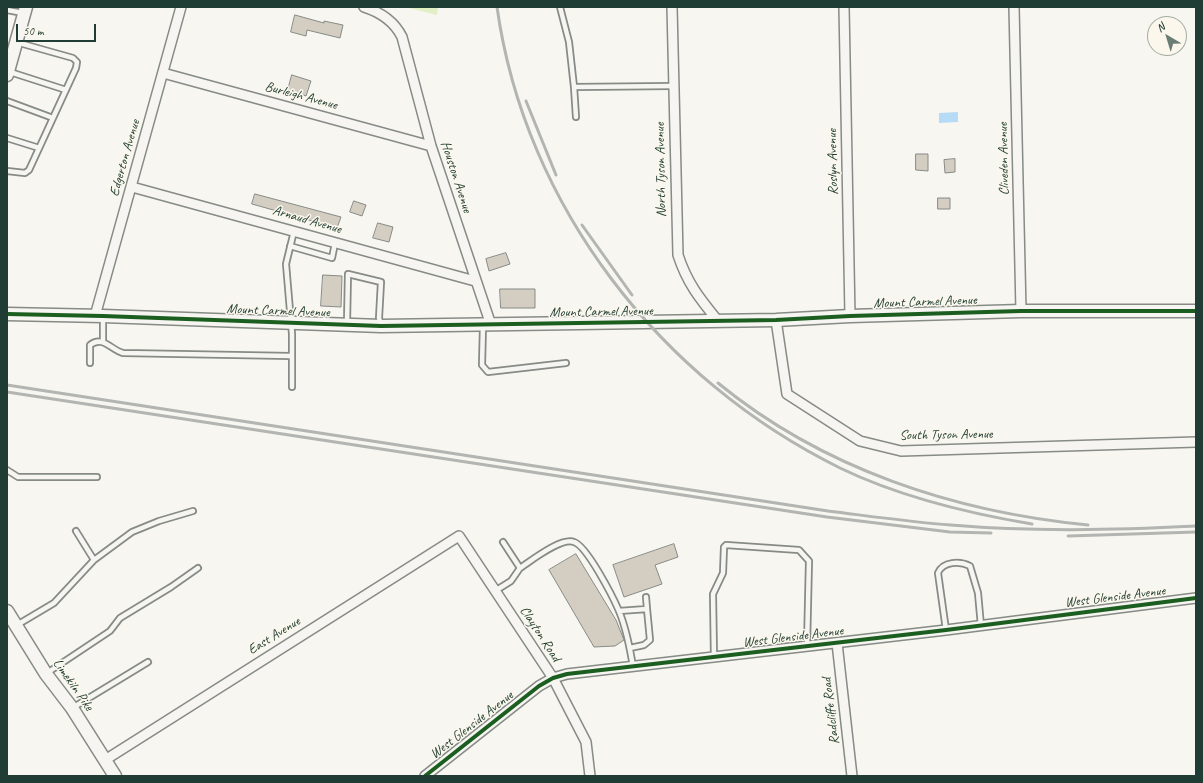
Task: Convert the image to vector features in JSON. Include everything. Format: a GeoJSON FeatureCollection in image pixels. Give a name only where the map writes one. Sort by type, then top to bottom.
{"type":"FeatureCollection","features":[{"type":"Feature","properties":{"kind":"street","name":"Edgerton Avenue"},"geometry":{"type":"LineString","coordinates":[[99,316],[180,7]]}},
{"type":"Feature","properties":{"kind":"street","name":"Houston Avenue"},"geometry":{"type":"LineString","coordinates":[[364,7],[385,17],[397,27],[402,37],[431,146],[476,281],[487,325]]}},
{"type":"Feature","properties":{"kind":"street","name":"North Tyson Avenue"},"geometry":{"type":"LineString","coordinates":[[672,7],[678,255],[684,273],[693,290],[718,321]]}},
{"type":"Feature","properties":{"kind":"street","name":"Roslyn Avenue"},"geometry":{"type":"LineString","coordinates":[[844,7],[850,316]]}},
{"type":"Feature","properties":{"kind":"street","name":"Cliveden Avenue"},"geometry":{"type":"LineString","coordinates":[[1014,7],[1021,310]]}},
{"type":"Feature","properties":{"kind":"street"},"geometry":{"type":"LineString","coordinates":[[8,73],[25,10]]}},
{"type":"Feature","properties":{"kind":"street","name":"Burleigh Avenue"},"geometry":{"type":"LineString","coordinates":[[163,73],[431,146]]}},
{"type":"Feature","properties":{"kind":"street","name":"Arnaud Avenue"},"geometry":{"type":"LineString","coordinates":[[132,186],[476,281]]}},
{"type":"Feature","properties":{"kind":"street","name":"Mount Carmel Avenue"},"geometry":{"type":"LineString","coordinates":[[7,314],[381,326],[776,320],[1021,310],[1196,310]]}},
{"type":"Feature","properties":{"kind":"street","name":"South Tyson Avenue"},"geometry":{"type":"LineString","coordinates":[[776,320],[787,394],[860,441],[901,451],[1196,442]]}},
{"type":"Feature","properties":{"kind":"street","name":"Clayton Road"},"geometry":{"type":"LineString","coordinates":[[459,536],[553,678],[586,742],[590,776]]}},
{"type":"Feature","properties":{"kind":"street","name":"East Avenue"},"geometry":{"type":"LineString","coordinates":[[105,760],[459,536]]}},
{"type":"Feature","properties":{"kind":"street","name":"West Glenside Avenue"},"geometry":{"type":"LineString","coordinates":[[425,776],[539,686],[553,678],[567,674],[981,626],[1196,598]]}},
{"type":"Feature","properties":{"kind":"street","name":"Limekiln Pike"},"geometry":{"type":"LineString","coordinates":[[7,612],[46,674],[72,708],[115,776]]}},
{"type":"Feature","properties":{"kind":"street","name":"Radcliffe Road"},"geometry":{"type":"LineString","coordinates":[[837,643],[852,776]]}},
{"type":"Feature","properties":{"kind":"lane"},"geometry":{"type":"LineString","coordinates":[[560,7],[569,42],[576,117]]}},
{"type":"Feature","properties":{"kind":"lane"},"geometry":{"type":"LineString","coordinates":[[7,10],[25,10]]}},
{"type":"Feature","properties":{"kind":"lane"},"geometry":{"type":"LineString","coordinates":[[7,171],[25,173],[29,170],[76,68],[77,62],[73,58],[16,42]]}},
{"type":"Feature","properties":{"kind":"lane"},"geometry":{"type":"LineString","coordinates":[[8,73],[66,90]]}},
{"type":"Feature","properties":{"kind":"lane"},"geometry":{"type":"LineString","coordinates":[[574,88],[673,86]]}},
{"type":"Feature","properties":{"kind":"lane"},"geometry":{"type":"LineString","coordinates":[[7,101],[53,118]]}},
{"type":"Feature","properties":{"kind":"lane"},"geometry":{"type":"LineString","coordinates":[[7,138],[39,148]]}},
{"type":"Feature","properties":{"kind":"lane"},"geometry":{"type":"LineString","coordinates":[[292,387],[292,334],[286,264],[294,231]]}},
{"type":"Feature","properties":{"kind":"lane"},"geometry":{"type":"LineString","coordinates":[[290,246],[332,258],[335,243]]}},
{"type":"Feature","properties":{"kind":"lane"},"geometry":{"type":"LineString","coordinates":[[348,324],[346,317],[348,274],[381,282],[379,318],[381,326]]}},
{"type":"Feature","properties":{"kind":"lane"},"geometry":{"type":"LineString","coordinates":[[99,316],[103,341]]}},
{"type":"Feature","properties":{"kind":"lane"},"geometry":{"type":"LineString","coordinates":[[487,325],[482,365],[488,372],[566,363]]}},
{"type":"Feature","properties":{"kind":"lane"},"geometry":{"type":"LineString","coordinates":[[90,364],[90,345],[95,341],[103,341],[116,351],[123,353],[291,356]]}},
{"type":"Feature","properties":{"kind":"lane"},"geometry":{"type":"LineString","coordinates":[[7,470],[18,477],[97,477]]}},
{"type":"Feature","properties":{"kind":"lane"},"geometry":{"type":"LineString","coordinates":[[16,626],[54,603],[94,560],[132,532],[159,521],[193,511]]}},
{"type":"Feature","properties":{"kind":"lane"},"geometry":{"type":"LineString","coordinates":[[76,531],[94,560]]}},
{"type":"Feature","properties":{"kind":"lane"},"geometry":{"type":"LineString","coordinates":[[503,542],[520,568]]}},
{"type":"Feature","properties":{"kind":"lane"},"geometry":{"type":"LineString","coordinates":[[495,591],[511,582],[520,568],[554,546],[565,542],[574,542],[584,550],[591,559],[619,611],[630,648],[633,667]]}},
{"type":"Feature","properties":{"kind":"lane"},"geometry":{"type":"LineString","coordinates":[[714,658],[713,594],[723,573],[724,548],[726,545],[799,550],[805,555],[808,561],[807,646]]}},
{"type":"Feature","properties":{"kind":"lane"},"geometry":{"type":"LineString","coordinates":[[946,630],[938,573],[940,568],[944,565],[950,564],[965,563],[970,566],[978,593],[981,626]]}},
{"type":"Feature","properties":{"kind":"lane"},"geometry":{"type":"LineString","coordinates":[[46,674],[110,631],[120,618],[171,587],[198,568]]}},
{"type":"Feature","properties":{"kind":"lane"},"geometry":{"type":"LineString","coordinates":[[630,648],[644,645],[650,640],[646,597]]}},
{"type":"Feature","properties":{"kind":"lane"},"geometry":{"type":"LineString","coordinates":[[619,611],[647,609]]}},
{"type":"Feature","properties":{"kind":"lane"},"geometry":{"type":"LineString","coordinates":[[72,708],[148,662]]}},
{"type":"Feature","properties":{"kind":"green space"},"geometry":{"type":"Polygon","coordinates":[[[405,7],[438,7],[437,15],[405,7]]]}},
{"type":"Feature","properties":{"kind":"water"},"geometry":{"type":"Polygon","coordinates":[[[958,112],[958,122],[939,123],[939,113],[958,112]]]}},
{"type":"Feature","properties":{"kind":"building"},"geometry":{"type":"Polygon","coordinates":[[[295,15],[324,23],[324,21],[343,25],[340,38],[307,30],[306,36],[291,32],[295,15]]]}},
{"type":"Feature","properties":{"kind":"building"},"geometry":{"type":"Polygon","coordinates":[[[292,75],[311,81],[306,96],[288,90],[292,75]]]}},
{"type":"Feature","properties":{"kind":"building"},"geometry":{"type":"Polygon","coordinates":[[[916,154],[928,154],[928,171],[916,170],[916,154]]]}},
{"type":"Feature","properties":{"kind":"building"},"geometry":{"type":"Polygon","coordinates":[[[955,159],[955,172],[945,173],[944,160],[955,159]]]}},
{"type":"Feature","properties":{"kind":"building"},"geometry":{"type":"Polygon","coordinates":[[[255,194],[341,217],[337,228],[252,204],[255,194]]]}},
{"type":"Feature","properties":{"kind":"building"},"geometry":{"type":"Polygon","coordinates":[[[938,198],[950,198],[950,209],[938,209],[938,198]]]}},
{"type":"Feature","properties":{"kind":"building"},"geometry":{"type":"Polygon","coordinates":[[[354,201],[366,205],[362,216],[350,212],[354,201]]]}},
{"type":"Feature","properties":{"kind":"building"},"geometry":{"type":"Polygon","coordinates":[[[378,223],[393,227],[389,242],[373,238],[378,223]]]}},
{"type":"Feature","properties":{"kind":"building"},"geometry":{"type":"Polygon","coordinates":[[[506,253],[510,264],[489,271],[486,259],[506,253]]]}},
{"type":"Feature","properties":{"kind":"building"},"geometry":{"type":"Polygon","coordinates":[[[323,275],[342,276],[341,307],[321,306],[323,275]]]}},
{"type":"Feature","properties":{"kind":"building"},"geometry":{"type":"Polygon","coordinates":[[[500,289],[535,289],[535,308],[501,308],[500,289]]]}},
{"type":"Feature","properties":{"kind":"building"},"geometry":{"type":"Polygon","coordinates":[[[674,544],[678,557],[655,565],[662,584],[624,597],[613,565],[674,544]]]}},
{"type":"Feature","properties":{"kind":"building"},"geometry":{"type":"Polygon","coordinates":[[[576,554],[616,620],[624,640],[615,646],[594,647],[549,570],[576,554]]]}},
{"type":"Feature","properties":{"kind":"railway"},"geometry":{"type":"LineString","coordinates":[[497,7],[512,81],[537,151],[571,218],[612,280],[660,336],[715,387],[775,431],[840,468],[910,496],[983,515],[1032,524]]}},
{"type":"Feature","properties":{"kind":"railway"},"geometry":{"type":"LineString","coordinates":[[526,101],[556,175]]}},
{"type":"Feature","properties":{"kind":"railway"},"geometry":{"type":"LineString","coordinates":[[582,225],[632,295]]}},
{"type":"Feature","properties":{"kind":"railway"},"geometry":{"type":"LineString","coordinates":[[718,383],[759,413],[801,440],[846,462],[892,481],[940,497],[989,509],[1038,519],[1088,525]]}},
{"type":"Feature","properties":{"kind":"railway"},"geometry":{"type":"LineString","coordinates":[[7,385],[828,511],[890,519],[936,524],[1012,529],[1135,529],[1196,526]]}},
{"type":"Feature","properties":{"kind":"railway"},"geometry":{"type":"LineString","coordinates":[[7,392],[827,517],[950,532],[991,533]]}},
{"type":"Feature","properties":{"kind":"railway"},"geometry":{"type":"LineString","coordinates":[[1068,536],[1196,532]]}},
{"type":"Feature","properties":{"kind":"cycle path"},"geometry":{"type":"LineString","coordinates":[[7,314],[381,326],[776,320],[850,316],[1021,311],[1196,311]]}},
{"type":"Feature","properties":{"kind":"cycle path"},"geometry":{"type":"LineString","coordinates":[[425,776],[539,686],[553,678],[567,674],[946,630],[1196,598]]}}]}
